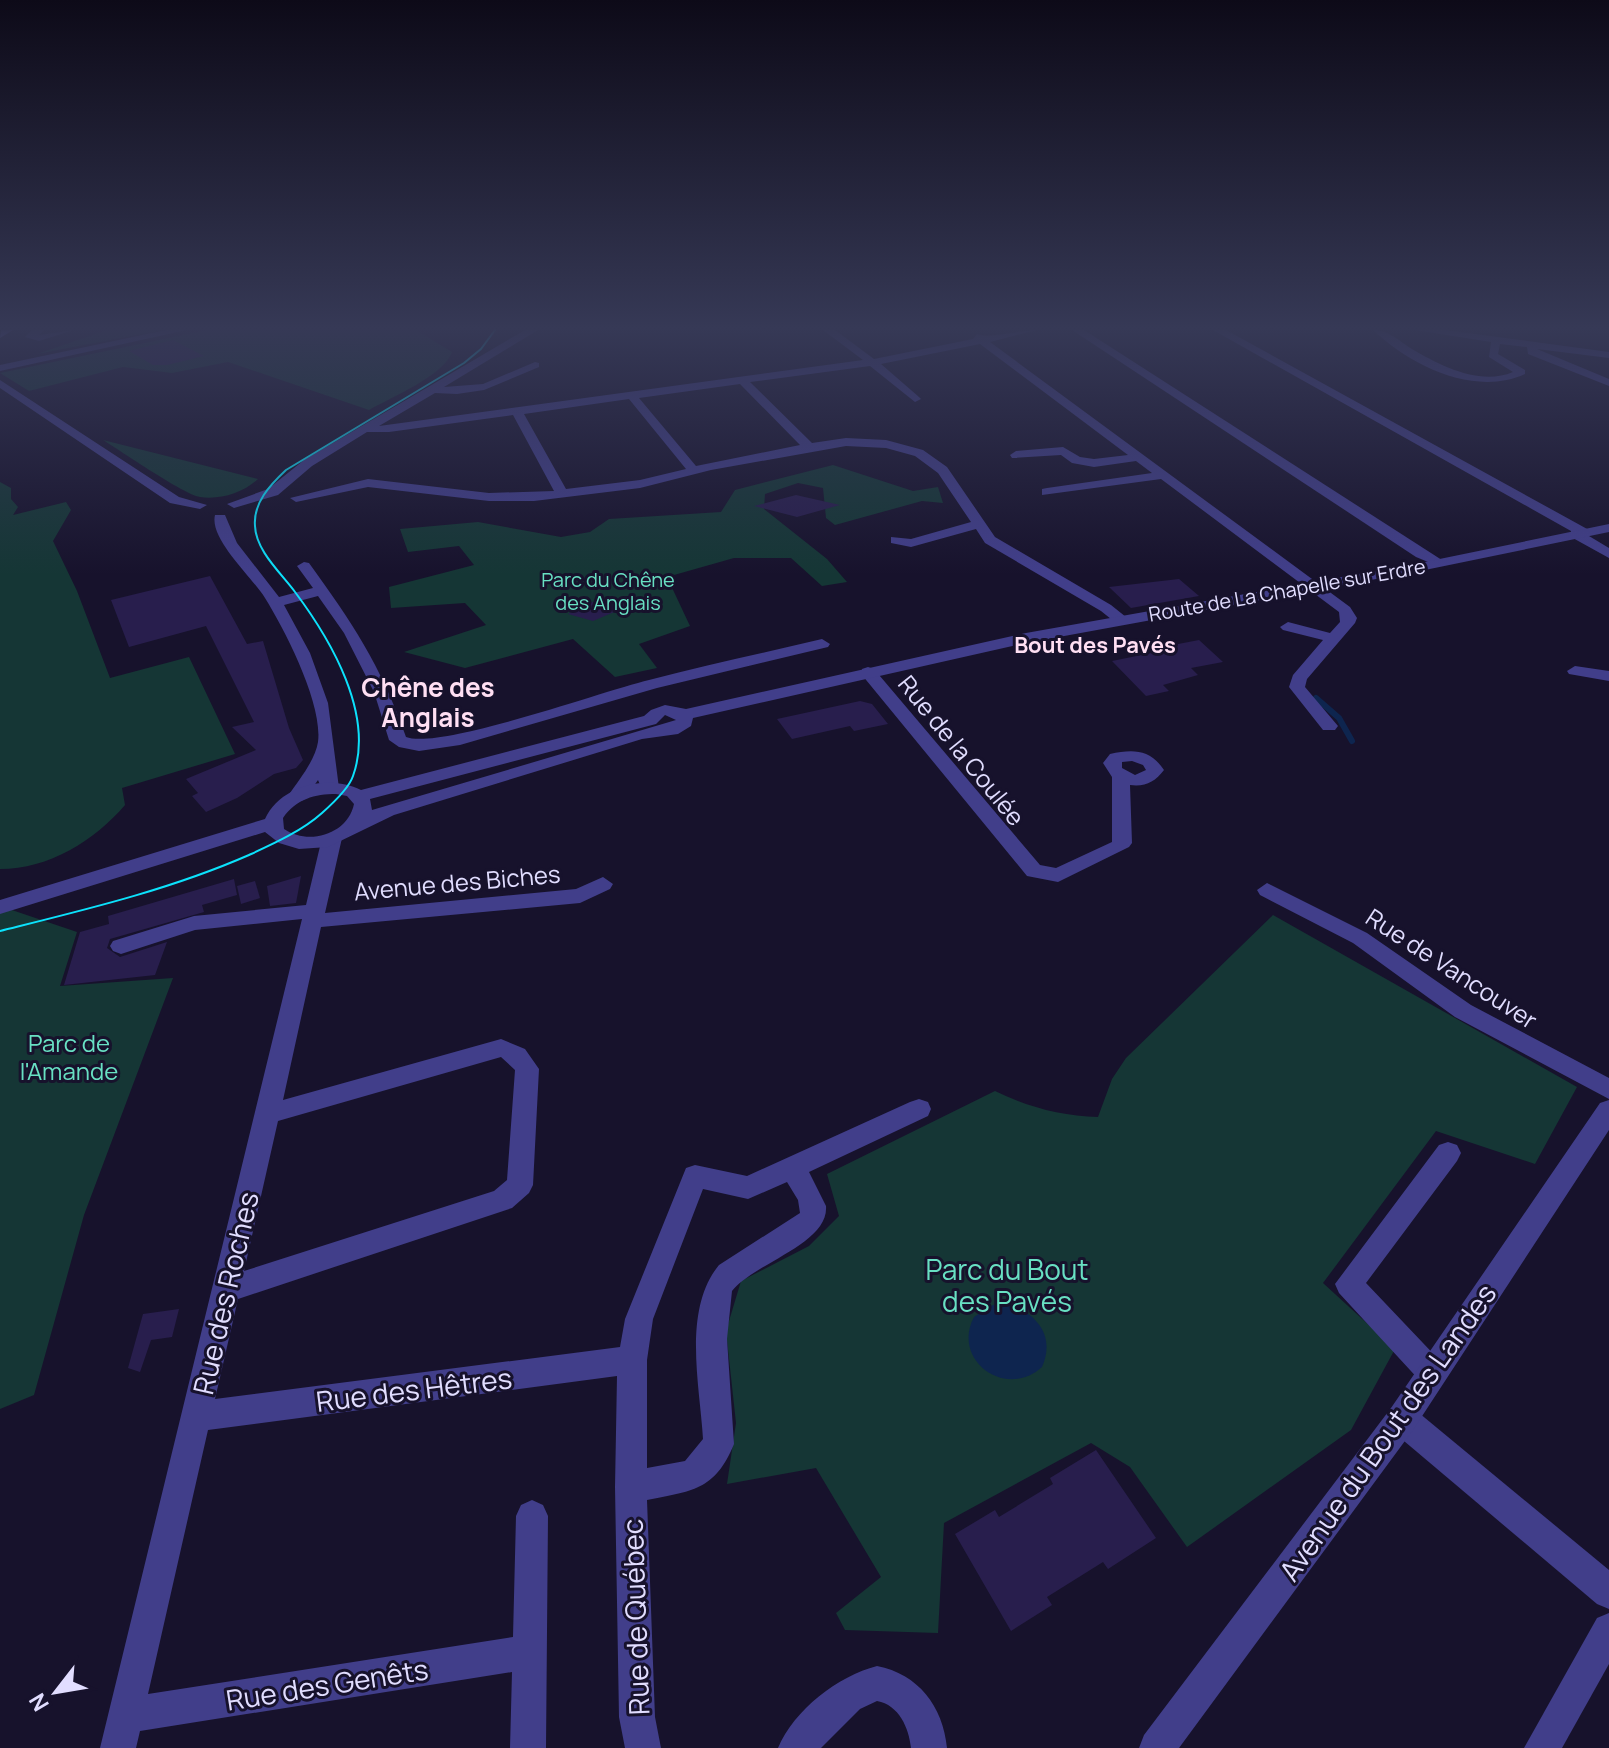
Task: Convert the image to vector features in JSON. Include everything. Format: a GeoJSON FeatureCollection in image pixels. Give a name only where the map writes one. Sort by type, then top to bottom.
{"type":"FeatureCollection","features":[{"type":"Feature","properties":{"kind":"street"},"geometry":{"type":"LineString","coordinates":[[43,412],[175,500],[214,510],[273,492],[308,463],[395,412]]}},
{"type":"Feature","properties":{"kind":"street"},"geometry":{"type":"LineString","coordinates":[[517,412],[562,494]]}},
{"type":"Feature","properties":{"kind":"street"},"geometry":{"type":"LineString","coordinates":[[365,429],[381,430],[520,412]]}},
{"type":"Feature","properties":{"kind":"street"},"geometry":{"type":"LineString","coordinates":[[645,412],[694,471]]}},
{"type":"Feature","properties":{"kind":"street"},"geometry":{"type":"LineString","coordinates":[[774,412],[809,447]]}},
{"type":"Feature","properties":{"kind":"street"},"geometry":{"type":"LineString","coordinates":[[1078,412],[1345,610],[1349,618],[1299,678],[1297,687],[1329,726]]}},
{"type":"Feature","properties":{"kind":"street"},"geometry":{"type":"LineString","coordinates":[[1202,412],[1421,554],[1438,562]]}},
{"type":"Feature","properties":{"kind":"street"},"geometry":{"type":"LineString","coordinates":[[1363,412],[1580,534],[1609,554]]}},
{"type":"Feature","properties":{"kind":"street"},"geometry":{"type":"LineString","coordinates":[[296,498],[368,483],[511,499],[621,488],[809,447],[873,443],[919,453],[943,470],[977,525],[990,540],[1106,608],[1121,620]]}},
{"type":"Feature","properties":{"kind":"street"},"geometry":{"type":"LineString","coordinates":[[1016,455],[1063,451],[1076,460],[1094,463],[1138,457]]}},
{"type":"Feature","properties":{"kind":"street"},"geometry":{"type":"LineString","coordinates":[[1047,492],[1163,475]]}},
{"type":"Feature","properties":{"kind":"street"},"geometry":{"type":"LineString","coordinates":[[214,510],[221,532],[275,603],[308,667],[327,723],[327,783],[330,788]]}},
{"type":"Feature","properties":{"kind":"street"},"geometry":{"type":"LineString","coordinates":[[896,540],[911,543],[977,525]]}},
{"type":"Feature","properties":{"kind":"street","name":"Route de La Chapelle sur Erdre"},"geometry":{"type":"LineString","coordinates":[[657,720],[680,728],[685,722],[684,715],[868,672],[1121,620],[1609,528]]}},
{"type":"Feature","properties":{"kind":"street"},"geometry":{"type":"LineString","coordinates":[[304,566],[324,590],[372,669],[398,740],[411,746],[428,747],[454,741],[652,684],[822,644]]}},
{"type":"Feature","properties":{"kind":"street"},"geometry":{"type":"LineString","coordinates":[[275,603],[324,590]]}},
{"type":"Feature","properties":{"kind":"street"},"geometry":{"type":"LineString","coordinates":[[1288,627],[1333,638]]}},
{"type":"Feature","properties":{"kind":"street"},"geometry":{"type":"LineString","coordinates":[[1575,671],[1609,676]]}},
{"type":"Feature","properties":{"kind":"street","name":"Rue de la Coulée"},"geometry":{"type":"LineString","coordinates":[[868,672],[1020,858],[1034,871],[1058,875],[1119,847],[1122,843],[1121,776]]}},
{"type":"Feature","properties":{"kind":"street"},"geometry":{"type":"LineString","coordinates":[[652,684],[657,720]]}},
{"type":"Feature","properties":{"kind":"street"},"geometry":{"type":"LineString","coordinates":[[359,796],[657,720]]}},
{"type":"Feature","properties":{"kind":"street"},"geometry":{"type":"LineString","coordinates":[[273,823],[279,835],[290,841],[313,843],[332,838],[387,811],[657,720]]}},
{"type":"Feature","properties":{"kind":"street"},"geometry":{"type":"LineString","coordinates":[[0,907],[273,823],[280,808],[297,796],[312,775],[326,742]]}},
{"type":"Feature","properties":{"kind":"street"},"geometry":{"type":"LineString","coordinates":[[297,796],[330,788],[345,789],[359,796],[364,807],[356,824]]}},
{"type":"Feature","properties":{"kind":"street","name":"Rue des Roches"},"geometry":{"type":"LineString","coordinates":[[122,1732],[332,838]]}},
{"type":"Feature","properties":{"kind":"street","name":"Avenue des Biches"},"geometry":{"type":"LineString","coordinates":[[121,946],[194,923],[580,896],[603,884]]}},
{"type":"Feature","properties":{"kind":"street","name":"Rue de Vancouver"},"geometry":{"type":"LineString","coordinates":[[1267,890],[1360,938],[1463,1011],[1609,1089]]}},
{"type":"Feature","properties":{"kind":"street"},"geometry":{"type":"LineString","coordinates":[[226,1290],[512,1194],[520,1185],[527,1069],[510,1050],[501,1048],[267,1114]]}},
{"type":"Feature","properties":{"kind":"street","name":"Rue de Québec"},"geometry":{"type":"LineString","coordinates":[[643,1748],[637,1717],[631,1487],[632,1360],[639,1319],[695,1176],[748,1188],[919,1109]]}},
{"type":"Feature","properties":{"kind":"street","name":"Avenue du Bout des Landes"},"geometry":{"type":"LineString","coordinates":[[1157,1748],[1402,1419],[1609,1110]]}},
{"type":"Feature","properties":{"kind":"street"},"geometry":{"type":"LineString","coordinates":[[1432,1373],[1349,1284],[1448,1153]]}},
{"type":"Feature","properties":{"kind":"street","name":"Rue de Québec"},"geometry":{"type":"LineString","coordinates":[[631,1487],[694,1475],[719,1444],[713,1309],[721,1284],[735,1268],[811,1222],[815,1213],[812,1202],[792,1167]]}},
{"type":"Feature","properties":{"kind":"street","name":"Rue des Hêtres"},"geometry":{"type":"LineString","coordinates":[[195,1417],[632,1360]]}},
{"type":"Feature","properties":{"kind":"street"},"geometry":{"type":"LineString","coordinates":[[1402,1419],[1609,1592]]}},
{"type":"Feature","properties":{"kind":"street"},"geometry":{"type":"LineString","coordinates":[[528,1748],[532,1516]]}},
{"type":"Feature","properties":{"kind":"street"},"geometry":{"type":"LineString","coordinates":[[1542,1748],[1609,1630]]}},
{"type":"Feature","properties":{"kind":"street","name":"Rue des Genêts"},"geometry":{"type":"LineString","coordinates":[[122,1732],[529,1652]]}},
{"type":"Feature","properties":{"kind":"street"},"geometry":{"type":"LineString","coordinates":[[796,1748],[851,1693],[865,1683],[884,1681],[905,1695],[921,1716],[929,1748]]}},
{"type":"Feature","properties":{"kind":"green space"},"geometry":{"type":"Polygon","coordinates":[[[103,440],[258,479],[231,494],[200,497],[167,481],[103,440]]]}},
{"type":"Feature","properties":{"kind":"green space","name":"Parc du Chêne des Anglais"},"geometry":{"type":"Polygon","coordinates":[[[833,465],[913,491],[938,487],[943,503],[922,501],[835,525],[826,518],[823,488],[798,483],[765,494],[764,509],[827,559],[847,582],[822,586],[791,558],[734,558],[667,577],[690,626],[639,644],[657,668],[615,677],[573,639],[465,668],[404,652],[486,625],[465,603],[391,608],[389,587],[474,565],[459,546],[408,552],[400,529],[478,522],[561,537],[590,532],[609,519],[721,512],[735,490],[833,465]]]}},
{"type":"Feature","properties":{"kind":"green space"},"geometry":{"type":"Polygon","coordinates":[[[0,482],[11,488],[11,499],[18,507],[13,515],[66,502],[71,510],[53,541],[77,591],[110,678],[189,657],[235,754],[122,788],[125,805],[85,841],[36,864],[0,869],[0,482]]]}},
{"type":"Feature","properties":{"kind":"green space","name":"Parc de l'Amande"},"geometry":{"type":"Polygon","coordinates":[[[0,906],[77,932],[60,986],[173,978],[84,1215],[34,1395],[0,1409],[0,906]]]}},
{"type":"Feature","properties":{"kind":"green space","name":"Parc du Bout des Pavés"},"geometry":{"type":"Polygon","coordinates":[[[1273,915],[1577,1087],[1535,1164],[1436,1131],[1323,1283],[1395,1349],[1351,1430],[1187,1547],[1130,1467],[1091,1443],[944,1523],[938,1633],[845,1630],[836,1613],[881,1577],[816,1468],[727,1484],[736,1423],[726,1331],[741,1281],[809,1246],[839,1216],[827,1174],[995,1091],[1045,1110],[1098,1117],[1112,1079],[1126,1058],[1273,915]]]}},
{"type":"Feature","properties":{"kind":"water"},"geometry":{"type":"Polygon","coordinates":[[[1005,1304],[1026,1312],[1045,1335],[1046,1356],[1042,1367],[1028,1376],[1013,1379],[999,1377],[976,1360],[970,1348],[969,1333],[974,1317],[993,1305],[1005,1304]]]}},
{"type":"Feature","properties":{"kind":"building"},"geometry":{"type":"Polygon","coordinates":[[[796,495],[840,505],[797,517],[754,506],[796,495]]]}},
{"type":"Feature","properties":{"kind":"building"},"geometry":{"type":"Polygon","coordinates":[[[210,576],[247,644],[263,641],[289,728],[303,760],[296,768],[274,774],[237,798],[206,812],[192,796],[198,793],[186,779],[256,750],[232,727],[254,722],[206,626],[129,647],[111,600],[210,576]]]}},
{"type":"Feature","properties":{"kind":"building"},"geometry":{"type":"Polygon","coordinates":[[[1179,579],[1199,596],[1131,608],[1109,587],[1179,579]]]}},
{"type":"Feature","properties":{"kind":"building"},"geometry":{"type":"Polygon","coordinates":[[[603,601],[619,610],[593,621],[568,614],[583,603],[603,601]]]}},
{"type":"Feature","properties":{"kind":"building"},"geometry":{"type":"Polygon","coordinates":[[[1199,640],[1223,662],[1191,668],[1198,675],[1163,685],[1169,691],[1146,696],[1112,661],[1176,648],[1173,645],[1199,640]]]}},
{"type":"Feature","properties":{"kind":"building"},"geometry":{"type":"Polygon","coordinates":[[[860,701],[872,704],[888,724],[854,731],[850,726],[792,739],[777,719],[860,701]]]}},
{"type":"Feature","properties":{"kind":"building"},"geometry":{"type":"Polygon","coordinates":[[[301,876],[296,903],[270,906],[267,886],[301,876]]]}},
{"type":"Feature","properties":{"kind":"building"},"geometry":{"type":"Polygon","coordinates":[[[234,879],[237,895],[202,905],[204,912],[110,939],[107,948],[120,957],[167,942],[155,975],[64,985],[80,932],[109,924],[108,916],[234,879]]]}},
{"type":"Feature","properties":{"kind":"building"},"geometry":{"type":"Polygon","coordinates":[[[255,881],[260,898],[241,904],[237,886],[255,881]]]}},
{"type":"Feature","properties":{"kind":"building"},"geometry":{"type":"Polygon","coordinates":[[[179,1309],[172,1337],[151,1340],[140,1372],[128,1368],[143,1314],[179,1309]]]}},
{"type":"Feature","properties":{"kind":"building"},"geometry":{"type":"Polygon","coordinates":[[[1096,1450],[1156,1538],[1108,1569],[1103,1562],[1047,1597],[1052,1605],[1011,1631],[955,1534],[995,1510],[999,1517],[1053,1484],[1050,1478],[1096,1450]]]}},
{"type":"Feature","properties":{"kind":"waterway"},"geometry":{"type":"LineString","coordinates":[[1316,698],[1339,718],[1352,741]]}},
{"type":"Feature","properties":{"kind":"tram line"},"geometry":{"type":"LineString","coordinates":[[0,931],[126,898],[219,867],[296,831],[314,820],[344,791],[353,776],[358,753],[358,728],[346,679],[309,611],[260,544],[255,518],[269,488],[286,470],[383,412]]}},
{"type":"Feature","properties":{"kind":"district","name":"Bout des Pavés"},"geometry":{"type":"Point","coordinates":[1095,645]}},
{"type":"Feature","properties":{"kind":"district","name":"Chêne des Anglais"},"geometry":{"type":"Point","coordinates":[428,702]}}]}
